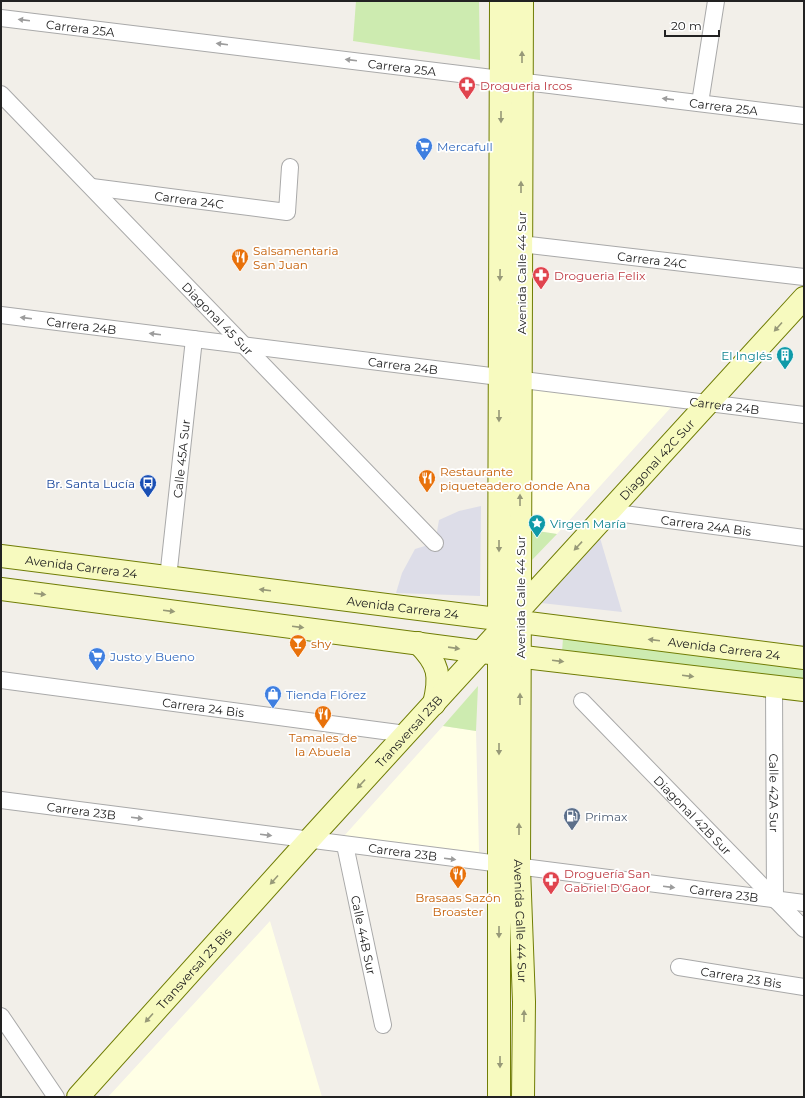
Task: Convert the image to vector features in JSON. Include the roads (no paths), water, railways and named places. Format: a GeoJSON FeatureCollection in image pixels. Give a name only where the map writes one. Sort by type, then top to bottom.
{"type":"FeatureCollection","features":[{"type":"Feature","properties":{"kind":"main road","name":"Avenida Calle 44 Sur"},"geometry":{"type":"LineString","coordinates":[[501,1],[511,79],[511,243],[521,380],[506,633]]}},
{"type":"Feature","properties":{"kind":"main road","name":"Avenida Calle 44 Sur"},"geometry":{"type":"LineString","coordinates":[[511,79],[522,1]]}},
{"type":"Feature","properties":{"kind":"main road","name":"Avenida Calle 44 Sur"},"geometry":{"type":"LineString","coordinates":[[499,1097],[509,867],[506,633],[499,377],[511,243]]}},
{"type":"Feature","properties":{"kind":"main road","name":"Diagonal 42C Sur"},"geometry":{"type":"LineString","coordinates":[[506,633],[609,512],[804,298]]}},
{"type":"Feature","properties":{"kind":"main road","name":"Avenida Carrera 24"},"geometry":{"type":"LineString","coordinates":[[1,556],[168,578],[506,633],[774,686],[804,690]]}},
{"type":"Feature","properties":{"kind":"main road","name":"Avenida Carrera 24"},"geometry":{"type":"LineString","coordinates":[[1,589],[418,643],[506,633],[804,658]]}},
{"type":"Feature","properties":{"kind":"main road","name":"Transversal 23B"},"geometry":{"type":"LineString","coordinates":[[309,840],[434,704],[506,633]]}},
{"type":"Feature","properties":{"kind":"main road"},"geometry":{"type":"LineString","coordinates":[[418,643],[432,658],[436,666],[438,677],[434,704]]}},
{"type":"Feature","properties":{"kind":"main road","name":"Transversal 23 Bis"},"geometry":{"type":"LineString","coordinates":[[78,1097],[309,840]]}},
{"type":"Feature","properties":{"kind":"main road","name":"Avenida Calle 44 Sur"},"geometry":{"type":"LineString","coordinates":[[509,867],[524,1002],[523,1097]]}},
{"type":"Feature","properties":{"kind":"street"},"geometry":{"type":"LineString","coordinates":[[700,103],[716,1]]}},
{"type":"Feature","properties":{"kind":"street","name":"Carrera 25A"},"geometry":{"type":"LineString","coordinates":[[1,18],[511,79],[804,116]]}},
{"type":"Feature","properties":{"kind":"street","name":"Diagonal 45 Sur"},"geometry":{"type":"LineString","coordinates":[[1,94],[435,543]]}},
{"type":"Feature","properties":{"kind":"street","name":"Carrera 24C"},"geometry":{"type":"LineString","coordinates":[[92,187],[286,212],[290,167]]}},
{"type":"Feature","properties":{"kind":"street","name":"Carrera 24C"},"geometry":{"type":"LineString","coordinates":[[511,243],[804,278]]}},
{"type":"Feature","properties":{"kind":"street","name":"Carrera 24B"},"geometry":{"type":"LineString","coordinates":[[1,315],[804,415]]}},
{"type":"Feature","properties":{"kind":"street","name":"Calle 45A Sur"},"geometry":{"type":"LineString","coordinates":[[168,578],[194,339]]}},
{"type":"Feature","properties":{"kind":"street","name":"Carrera 24A Bis"},"geometry":{"type":"LineString","coordinates":[[609,512],[804,538]]}},
{"type":"Feature","properties":{"kind":"street","name":"Carrera 24 Bis"},"geometry":{"type":"LineString","coordinates":[[1,680],[406,734]]}},
{"type":"Feature","properties":{"kind":"street","name":"Calle 42A Sur"},"geometry":{"type":"LineString","coordinates":[[774,686],[776,900]]}},
{"type":"Feature","properties":{"kind":"street","name":"Diagonal 42B Sur"},"geometry":{"type":"LineString","coordinates":[[582,701],[804,929]]}},
{"type":"Feature","properties":{"kind":"street","name":"Carrera 23B"},"geometry":{"type":"LineString","coordinates":[[1,800],[509,867],[804,903]]}},
{"type":"Feature","properties":{"kind":"street","name":"Calle 44B Sur"},"geometry":{"type":"LineString","coordinates":[[345,845],[383,1025]]}},
{"type":"Feature","properties":{"kind":"street","name":"Carrera 23 Bis"},"geometry":{"type":"LineString","coordinates":[[679,967],[804,987]]}},
{"type":"Feature","properties":{"kind":"street"},"geometry":{"type":"LineString","coordinates":[[1,1016],[56,1097]]}},
{"type":"Feature","properties":{"kind":"place","name":"Drogueria Ircos"},"geometry":{"type":"Point","coordinates":[467,100]}},
{"type":"Feature","properties":{"kind":"place","name":"Mercafull"},"geometry":{"type":"Point","coordinates":[424,161]}},
{"type":"Feature","properties":{"kind":"place","name":"Salsamentaria San Juan"},"geometry":{"type":"Point","coordinates":[240,272]}},
{"type":"Feature","properties":{"kind":"place","name":"Drogueria Felix"},"geometry":{"type":"Point","coordinates":[541,290]}},
{"type":"Feature","properties":{"kind":"place","name":"El Inglés"},"geometry":{"type":"Point","coordinates":[785,370]}},
{"type":"Feature","properties":{"kind":"place","name":"Restaurante piqueteadero donde Ana"},"geometry":{"type":"Point","coordinates":[427,493]}},
{"type":"Feature","properties":{"kind":"place","name":"Br. Santa Lucía"},"geometry":{"type":"Point","coordinates":[148,498]}},
{"type":"Feature","properties":{"kind":"place","name":"Virgen María"},"geometry":{"type":"Point","coordinates":[537,538]}},
{"type":"Feature","properties":{"kind":"place","name":"shy"},"geometry":{"type":"Point","coordinates":[298,658]}},
{"type":"Feature","properties":{"kind":"place","name":"Justo y Bueno"},"geometry":{"type":"Point","coordinates":[97,671]}},
{"type":"Feature","properties":{"kind":"place","name":"Tienda Flórez"},"geometry":{"type":"Point","coordinates":[273,709]}},
{"type":"Feature","properties":{"kind":"place","name":"Tamales de la Abuela"},"geometry":{"type":"Point","coordinates":[323,729]}},
{"type":"Feature","properties":{"kind":"place","name":"Primax"},"geometry":{"type":"Point","coordinates":[572,831]}},
{"type":"Feature","properties":{"kind":"place","name":"Brasaas Sazón Broaster"},"geometry":{"type":"Point","coordinates":[458,889]}},
{"type":"Feature","properties":{"kind":"place","name":"Droguería San Gabriel D'Gaor"},"geometry":{"type":"Point","coordinates":[551,895]}}]}
